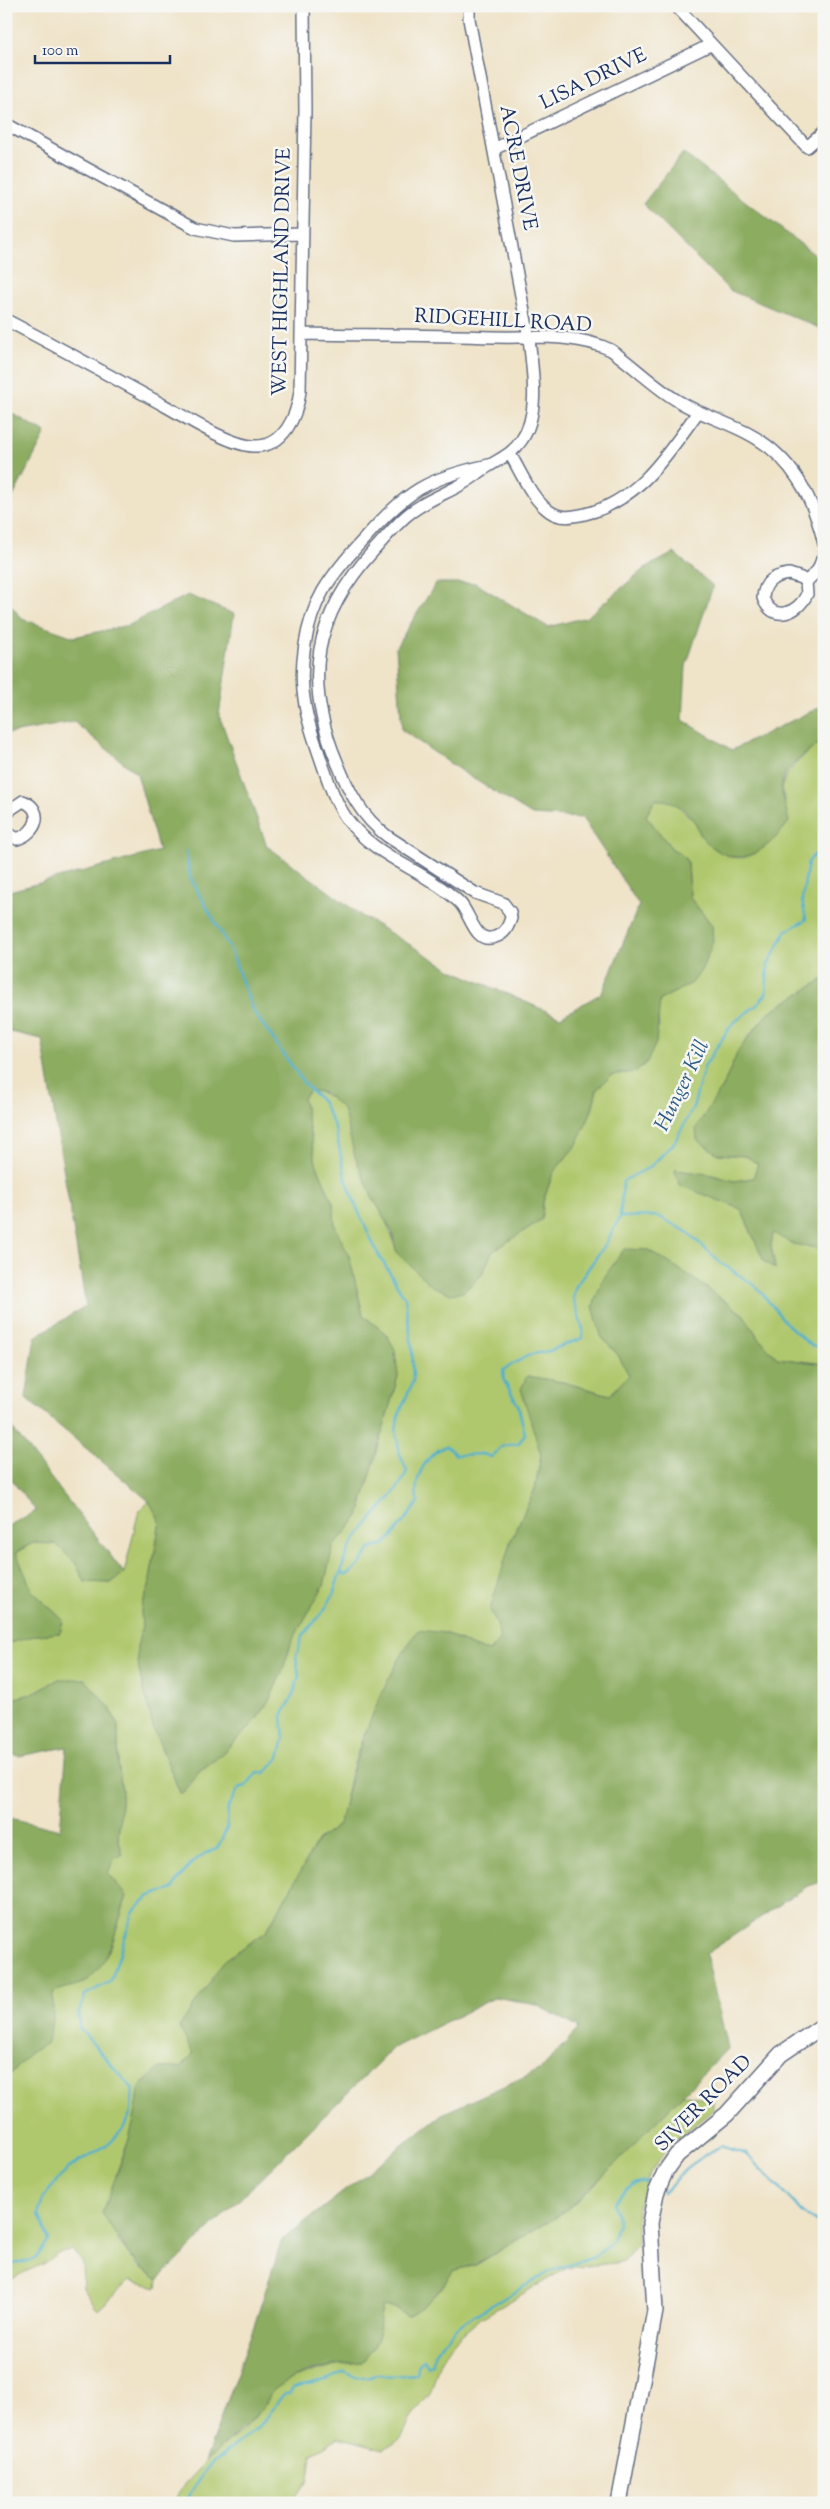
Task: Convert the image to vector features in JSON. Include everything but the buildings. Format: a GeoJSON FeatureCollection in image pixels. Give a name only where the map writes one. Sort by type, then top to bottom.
{"type":"FeatureCollection","features":[{"type":"Feature","properties":{"kind":"street","name":"WEST HIGHLAND DRIVE"},"geometry":{"type":"LineString","coordinates":[[6,320],[235,442],[255,446],[278,438],[295,418],[300,391],[305,110],[304,6]]}},
{"type":"Feature","properties":{"kind":"street","name":"ACRE DRIVE"},"geometry":{"type":"LineString","coordinates":[[469,6],[469,19],[529,338],[533,375],[531,413],[525,436],[510,454]]}},
{"type":"Feature","properties":{"kind":"street"},"geometry":{"type":"LineString","coordinates":[[676,6],[710,45],[807,147],[824,132]]}},
{"type":"Feature","properties":{"kind":"street","name":"LISA DRIVE"},"geometry":{"type":"LineString","coordinates":[[494,148],[710,45]]}},
{"type":"Feature","properties":{"kind":"street"},"geometry":{"type":"LineString","coordinates":[[6,124],[194,228],[234,236],[302,234]]}},
{"type":"Feature","properties":{"kind":"street","name":"RIDGEHILL ROAD"},"geometry":{"type":"LineString","coordinates":[[302,334],[529,338],[585,341],[602,345],[677,401],[758,439],[790,467],[810,498],[824,544]]}},
{"type":"Feature","properties":{"kind":"street"},"geometry":{"type":"LineString","coordinates":[[489,465],[458,472],[424,485],[394,507],[334,575],[322,593],[310,625],[303,670],[303,688],[304,706],[320,757],[335,798],[347,820],[359,833],[460,902],[481,936],[492,939],[499,936],[512,918],[503,903],[475,893],[395,841],[374,826],[356,804],[333,754],[319,705],[317,674],[323,630],[330,613],[352,576],[404,517],[430,499],[463,484],[489,465],[510,454],[534,494],[549,510],[560,517],[574,517],[608,505],[639,486],[661,462],[698,412]]}},
{"type":"Feature","properties":{"kind":"street"},"geometry":{"type":"LineString","coordinates":[[394,507],[404,517]]}},
{"type":"Feature","properties":{"kind":"street"},"geometry":{"type":"LineString","coordinates":[[806,582],[818,570],[824,554]]}},
{"type":"Feature","properties":{"kind":"street"},"geometry":{"type":"LineString","coordinates":[[310,625],[323,630]]}},
{"type":"Feature","properties":{"kind":"street"},"geometry":{"type":"LineString","coordinates":[[320,757],[333,754]]}},
{"type":"Feature","properties":{"kind":"street"},"geometry":{"type":"LineString","coordinates":[[6,816],[10,809],[23,802],[30,804],[37,816],[33,829],[25,837],[18,839],[6,832]]}},
{"type":"Feature","properties":{"kind":"street"},"geometry":{"type":"LineString","coordinates":[[388,854],[395,841]]}},
{"type":"Feature","properties":{"kind":"street","name":"SIVER ROAD"},"geometry":{"type":"LineString","coordinates":[[619,2503],[655,2311],[650,2223],[656,2193],[665,2172],[678,2155],[727,2114],[782,2054],[824,2025]]}},
{"type":"Feature","properties":{"kind":"green space"},"geometry":{"type":"Polygon","coordinates":[[[683,153],[824,262],[824,330],[729,290],[643,204],[683,153]]]}},
{"type":"Feature","properties":{"kind":"green space"},"geometry":{"type":"Polygon","coordinates":[[[6,410],[46,433],[6,510],[6,410]]]}},
{"type":"Feature","properties":{"kind":"green space"},"geometry":{"type":"Polygon","coordinates":[[[674,553],[713,586],[686,666],[683,720],[732,750],[824,705],[824,740],[798,760],[783,779],[781,789],[789,822],[770,843],[749,855],[737,857],[726,855],[714,848],[702,837],[688,813],[673,803],[655,800],[646,816],[672,849],[680,853],[688,863],[690,898],[712,925],[713,942],[702,969],[692,983],[660,1000],[656,1043],[647,1062],[635,1072],[612,1075],[597,1089],[592,1110],[577,1144],[553,1173],[543,1202],[542,1219],[492,1252],[481,1276],[463,1292],[451,1294],[432,1286],[397,1253],[392,1232],[372,1196],[355,1157],[343,1109],[325,1093],[310,1090],[303,1098],[316,1163],[333,1203],[335,1226],[349,1256],[363,1315],[387,1335],[395,1350],[398,1376],[359,1516],[333,1547],[324,1585],[292,1641],[282,1672],[267,1705],[252,1725],[216,1759],[199,1771],[181,1795],[154,1730],[139,1670],[137,1647],[142,1627],[141,1610],[149,1586],[160,1521],[149,1501],[26,1398],[35,1337],[86,1306],[42,1039],[6,1031],[6,892],[159,851],[137,774],[74,722],[6,734],[6,599],[22,619],[74,637],[129,625],[188,595],[234,614],[219,715],[267,846],[362,916],[452,970],[560,1017],[602,993],[639,905],[582,818],[532,815],[464,773],[402,730],[396,647],[436,583],[475,583],[548,627],[587,617],[645,568],[674,553]]]}},
{"type":"Feature","properties":{"kind":"green space"},"geometry":{"type":"Polygon","coordinates":[[[824,740],[824,979],[769,1012],[747,1038],[713,1104],[718,1154],[746,1156],[758,1164],[753,1178],[735,1181],[708,1174],[675,1170],[716,1199],[741,1209],[764,1261],[775,1268],[771,1246],[773,1232],[793,1244],[824,1249],[824,1287],[820,1298],[824,1300],[824,1364],[777,1358],[758,1337],[744,1315],[687,1274],[648,1250],[601,1336],[618,1355],[629,1375],[610,1395],[562,1382],[527,1376],[534,1429],[541,1455],[535,1489],[511,1540],[491,1610],[497,1623],[500,1640],[490,1651],[475,1648],[445,1633],[380,1702],[362,1739],[350,1777],[340,1824],[318,1840],[266,1932],[225,1960],[193,2054],[181,2067],[160,2068],[139,2087],[138,2106],[128,2142],[116,2174],[118,2241],[139,2266],[158,2280],[157,2287],[130,2280],[98,2310],[83,2288],[82,2262],[72,2250],[58,2254],[46,2263],[19,2275],[6,2284],[6,2079],[30,2053],[46,2044],[53,1993],[63,1987],[84,1983],[110,1950],[127,1896],[108,1874],[114,1859],[123,1854],[118,1839],[122,1790],[118,1763],[118,1725],[110,1708],[59,1679],[31,1694],[6,1701],[6,1644],[37,1635],[60,1633],[63,1620],[32,1591],[15,1553],[33,1543],[57,1544],[76,1564],[85,1582],[111,1583],[124,1573],[139,1510],[149,1501],[160,1521],[149,1586],[141,1610],[142,1627],[137,1647],[139,1670],[154,1730],[181,1795],[199,1771],[216,1759],[252,1725],[267,1705],[282,1672],[292,1641],[324,1585],[333,1547],[359,1516],[398,1376],[387,1335],[363,1315],[349,1256],[335,1227],[333,1203],[316,1163],[303,1098],[310,1090],[324,1094],[340,1105],[345,1112],[357,1160],[388,1226],[397,1253],[481,1276],[492,1252],[542,1219],[543,1202],[553,1173],[577,1144],[592,1110],[597,1089],[612,1075],[626,1073],[659,1027],[657,1011],[660,1000],[692,983],[712,925],[690,898],[688,862],[680,853],[672,849],[646,816],[655,800],[665,799],[675,803],[694,821],[701,836],[730,857],[743,858],[756,853],[785,801],[781,788],[788,773],[798,761],[824,740]]]}},
{"type":"Feature","properties":{"kind":"green space"},"geometry":{"type":"Polygon","coordinates":[[[824,979],[824,1249],[793,1244],[773,1233],[771,1246],[775,1269],[764,1261],[741,1209],[679,1185],[675,1170],[708,1174],[734,1181],[753,1178],[758,1164],[746,1156],[718,1154],[697,1140],[696,1128],[724,1084],[738,1051],[769,1012],[824,979]]]}},
{"type":"Feature","properties":{"kind":"green space"},"geometry":{"type":"Polygon","coordinates":[[[624,1249],[648,1250],[687,1274],[744,1315],[758,1337],[777,1358],[824,1364],[824,1881],[806,1887],[706,1954],[728,2048],[614,2165],[565,2211],[475,2265],[454,2270],[433,2296],[407,2316],[395,2308],[383,2306],[378,2338],[362,2362],[304,2373],[283,2383],[272,2392],[264,2406],[250,2421],[205,2462],[254,2326],[282,2240],[442,2114],[541,2069],[579,2028],[537,2005],[496,1997],[393,2048],[158,2280],[133,2258],[102,2213],[130,2135],[139,2087],[160,2068],[181,2067],[193,2054],[179,2027],[225,1960],[266,1932],[318,1840],[340,1824],[352,1774],[369,1723],[391,1674],[418,1630],[445,1633],[475,1648],[490,1651],[500,1640],[497,1623],[490,1610],[511,1540],[535,1489],[541,1455],[521,1389],[527,1376],[562,1382],[610,1395],[629,1375],[618,1355],[601,1336],[593,1306],[603,1279],[624,1249]]]}},
{"type":"Feature","properties":{"kind":"green space"},"geometry":{"type":"Polygon","coordinates":[[[6,1420],[124,1573],[111,1583],[85,1582],[76,1564],[56,1544],[33,1543],[16,1552],[32,1591],[63,1620],[60,1633],[37,1635],[6,1644],[6,1527],[36,1511],[6,1473],[6,1420]]]}},
{"type":"Feature","properties":{"kind":"green space"},"geometry":{"type":"Polygon","coordinates":[[[59,1679],[85,1679],[110,1708],[118,1725],[118,1763],[122,1790],[118,1839],[123,1854],[114,1859],[108,1874],[127,1896],[108,1953],[102,1963],[86,1981],[53,1993],[53,2021],[46,2044],[30,2053],[6,2079],[6,1817],[60,1830],[67,1747],[19,1756],[6,1753],[6,1701],[31,1694],[59,1679]]]}},
{"type":"Feature","properties":{"kind":"green space"},"geometry":{"type":"Polygon","coordinates":[[[683,2094],[713,2100],[713,2110],[669,2146],[650,2173],[638,2207],[637,2244],[624,2262],[567,2268],[481,2318],[453,2342],[438,2367],[430,2394],[412,2416],[401,2439],[384,2449],[339,2437],[311,2455],[308,2480],[296,2498],[274,2499],[264,2503],[173,2503],[185,2483],[205,2462],[240,2432],[265,2405],[272,2391],[288,2380],[315,2371],[340,2364],[362,2362],[379,2334],[378,2320],[383,2306],[395,2308],[407,2316],[440,2290],[454,2270],[476,2265],[565,2211],[590,2189],[683,2094]]]}},
{"type":"Feature","properties":{"kind":"waterway","name":"Hunger Kill"},"geometry":{"type":"LineString","coordinates":[[6,2265],[32,2260],[40,2253],[49,2240],[39,2215],[43,2198],[67,2169],[110,2143],[123,2129],[131,2112],[133,2089],[80,2029],[78,2016],[85,1995],[111,1981],[133,1912],[150,1896],[173,1889],[181,1876],[197,1859],[217,1849],[227,1828],[228,1807],[239,1788],[246,1786],[257,1772],[265,1773],[279,1758],[284,1739],[282,1716],[291,1700],[299,1676],[296,1657],[302,1637],[325,1609],[333,1595],[340,1573],[347,1575],[356,1569],[370,1549],[385,1544],[418,1503],[418,1478],[426,1462],[438,1450],[446,1446],[456,1455],[483,1454],[492,1457],[501,1447],[519,1443],[525,1434],[518,1405],[504,1381],[503,1370],[529,1355],[549,1351],[583,1338],[583,1329],[573,1298],[576,1286],[607,1242],[620,1217],[623,1181],[650,1167],[674,1143],[693,1108],[704,1067],[732,1024],[758,1004],[766,994],[768,965],[786,931],[806,920],[802,900],[808,862],[824,844]]}},
{"type":"Feature","properties":{"kind":"waterway"},"geometry":{"type":"LineString","coordinates":[[186,851],[190,877],[231,951],[252,1009],[306,1086],[322,1101],[335,1128],[345,1175],[355,1204],[377,1252],[405,1298],[412,1346],[413,1381],[398,1417],[396,1432],[400,1455],[407,1471],[391,1497],[352,1544],[345,1558],[341,1573]]}},
{"type":"Feature","properties":{"kind":"waterway"},"geometry":{"type":"LineString","coordinates":[[620,1217],[658,1216],[687,1232],[721,1263],[757,1287],[786,1323],[810,1345],[824,1348]]}},
{"type":"Feature","properties":{"kind":"waterway"},"geometry":{"type":"LineString","coordinates":[[663,2192],[670,2187],[688,2166],[721,2146],[746,2154],[802,2213],[824,2230]]}},
{"type":"Feature","properties":{"kind":"waterway"},"geometry":{"type":"LineString","coordinates":[[186,2503],[207,2469],[259,2426],[284,2394],[289,2394],[293,2388],[329,2379],[345,2371],[355,2377],[367,2378],[378,2374],[392,2376],[416,2374],[419,2364],[424,2360],[428,2367],[432,2365],[436,2352],[444,2341],[456,2328],[473,2316],[553,2270],[595,2257],[612,2242],[618,2223],[614,2203],[617,2198],[626,2189],[637,2183],[643,2182],[654,2186]]}}]}
